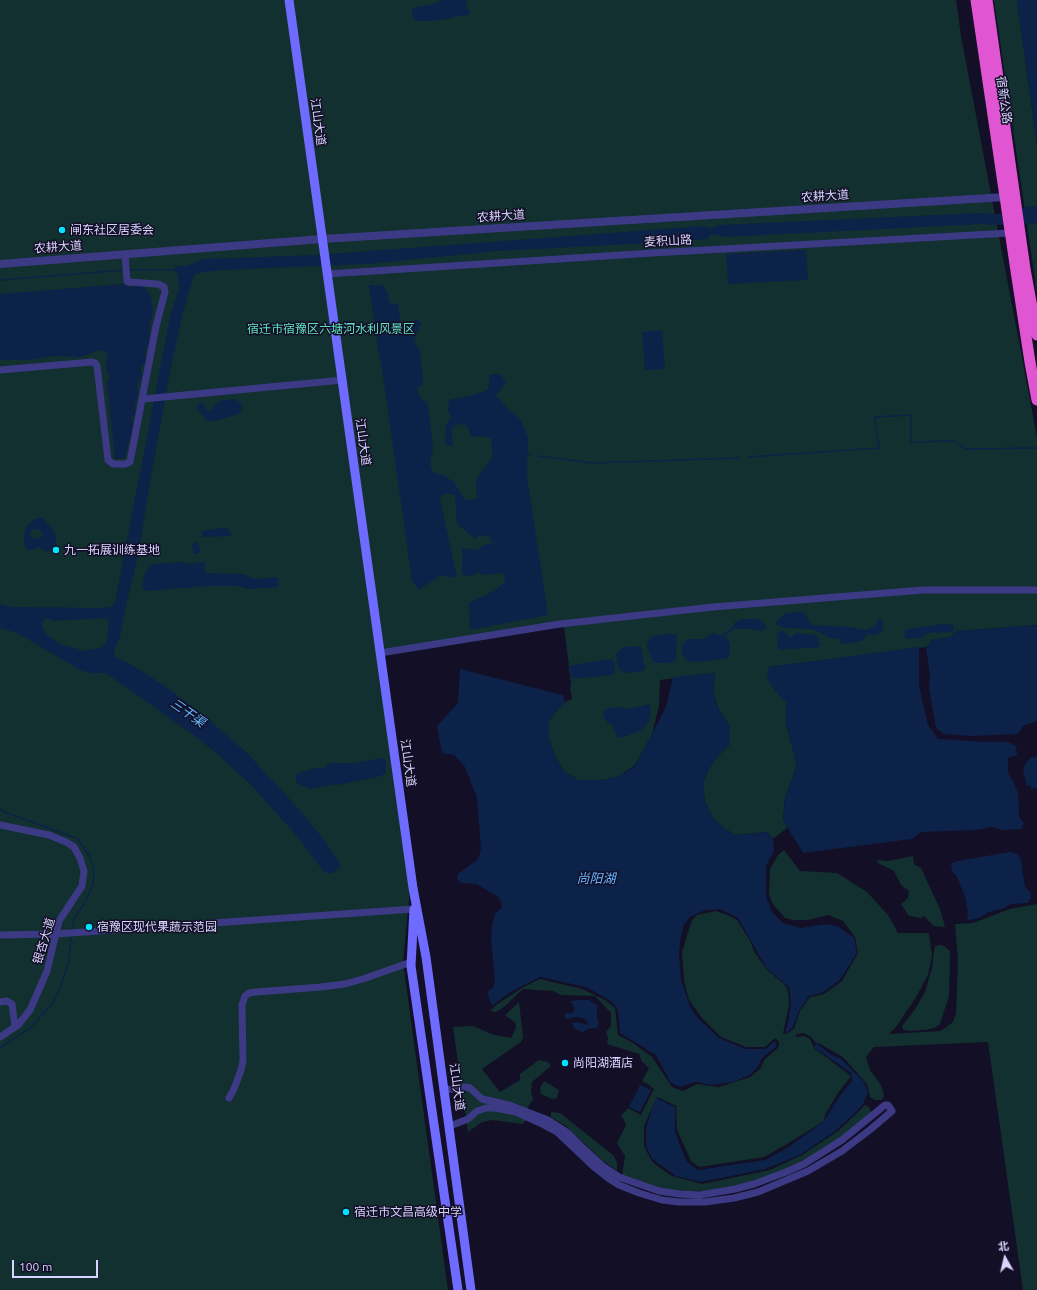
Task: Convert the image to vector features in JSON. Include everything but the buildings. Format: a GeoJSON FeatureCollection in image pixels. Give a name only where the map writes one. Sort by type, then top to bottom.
{"type":"FeatureCollection","features":[{"type":"Feature","properties":{"kind":"highway","name":"宿新公路"},"geometry":{"type":"LineString","coordinates":[[976,0],[1009,201]]}},
{"type":"Feature","properties":{"kind":"highway","name":"宿新公路"},"geometry":{"type":"LineString","coordinates":[[987,0],[1009,201]]}},
{"type":"Feature","properties":{"kind":"highway"},"geometry":{"type":"LineString","coordinates":[[1009,201],[1030,362],[1037,400]]}},
{"type":"Feature","properties":{"kind":"highway"},"geometry":{"type":"LineString","coordinates":[[1013,230],[1037,335]]}},
{"type":"Feature","properties":{"kind":"main road","name":"江山大道"},"geometry":{"type":"LineString","coordinates":[[289,0],[413,888],[426,957],[445,1090],[471,1290]]}},
{"type":"Feature","properties":{"kind":"main road","name":"江山大道"},"geometry":{"type":"LineString","coordinates":[[413,888],[414,909],[411,962],[458,1290]]}},
{"type":"Feature","properties":{"kind":"street","name":"农耕大道"},"geometry":{"type":"LineString","coordinates":[[0,264],[322,241],[1009,201]]}},
{"type":"Feature","properties":{"kind":"street","name":"麦积山路"},"geometry":{"type":"LineString","coordinates":[[327,273],[1013,230]]}},
{"type":"Feature","properties":{"kind":"street"},"geometry":{"type":"LineString","coordinates":[[0,370],[92,362],[95,363],[97,366],[108,460],[113,464],[125,464],[130,462],[145,399],[156,326],[165,292],[164,287],[158,284],[127,281],[125,254]]}},
{"type":"Feature","properties":{"kind":"street"},"geometry":{"type":"LineString","coordinates":[[145,399],[343,380]]}},
{"type":"Feature","properties":{"kind":"street"},"geometry":{"type":"LineString","coordinates":[[380,653],[560,624],[713,607],[923,590],[1037,590]]}},
{"type":"Feature","properties":{"kind":"street","name":"银杏大道"},"geometry":{"type":"LineString","coordinates":[[0,825],[58,838],[74,847],[80,858],[84,871],[82,886],[59,921],[47,971],[30,1010],[15,1026],[0,1037]]}},
{"type":"Feature","properties":{"kind":"street"},"geometry":{"type":"LineString","coordinates":[[0,935],[77,933],[414,909]]}},
{"type":"Feature","properties":{"kind":"street"},"geometry":{"type":"LineString","coordinates":[[229,1098],[234,1089],[243,1061],[242,1001],[249,993],[345,984],[411,962]]}},
{"type":"Feature","properties":{"kind":"street"},"geometry":{"type":"LineString","coordinates":[[0,1002],[7,1001],[12,1004],[15,1026]]}},
{"type":"Feature","properties":{"kind":"street"},"geometry":{"type":"LineString","coordinates":[[445,1090],[466,1087],[470,1088],[482,1099],[509,1105],[548,1120],[568,1133],[604,1167],[619,1177],[659,1191],[700,1195],[754,1184],[786,1172],[804,1164],[838,1143],[885,1105],[888,1105],[892,1111],[842,1151],[808,1170],[758,1192],[734,1198],[705,1202],[679,1202],[662,1200],[619,1185],[594,1168],[557,1132],[540,1122],[516,1112],[486,1108],[477,1112],[468,1119],[450,1126]]}},
{"type":"Feature","properties":{"kind":"green space","name":"宿迁市宿豫区六塘河水利风景区"},"geometry":{"type":"Polygon","coordinates":[[[0,0],[956,0],[961,36],[1037,437],[1037,625],[956,631],[951,637],[932,640],[926,647],[769,667],[775,690],[786,702],[786,724],[797,764],[785,798],[783,820],[788,827],[773,839],[767,832],[735,835],[713,818],[705,802],[703,784],[709,768],[730,744],[730,726],[719,710],[713,691],[715,673],[660,680],[659,706],[652,734],[635,765],[618,777],[601,780],[578,780],[564,771],[556,758],[549,738],[549,720],[565,702],[572,699],[564,626],[377,654],[410,889],[403,962],[448,1290],[0,1290],[0,0]]]}},
{"type":"Feature","properties":{"kind":"green space"},"geometry":{"type":"Polygon","coordinates":[[[994,0],[1017,0],[1037,144],[1037,293],[994,0]]]}},
{"type":"Feature","properties":{"kind":"green space"},"geometry":{"type":"Polygon","coordinates":[[[784,850],[800,871],[837,873],[867,892],[888,915],[898,933],[929,933],[932,956],[928,975],[916,997],[896,1027],[889,1034],[941,1031],[953,1022],[956,1014],[958,961],[955,924],[973,923],[1010,909],[1037,904],[1037,1290],[1023,1290],[988,1042],[874,1047],[866,1057],[870,1070],[881,1085],[884,1095],[882,1100],[875,1100],[870,1097],[867,1084],[843,1057],[816,1043],[811,1037],[804,1033],[797,1034],[795,1037],[804,1036],[810,1039],[814,1048],[851,1076],[838,1093],[825,1115],[824,1121],[764,1157],[699,1167],[691,1161],[677,1130],[676,1106],[657,1097],[644,1126],[644,1146],[651,1160],[672,1176],[702,1184],[770,1170],[802,1155],[838,1131],[865,1105],[869,1107],[871,1112],[847,1134],[795,1166],[748,1183],[704,1191],[669,1191],[622,1175],[625,1156],[617,1143],[626,1125],[621,1116],[628,1108],[641,1115],[654,1089],[642,1081],[649,1068],[642,1062],[639,1054],[607,1044],[608,1038],[606,1032],[611,1026],[611,1013],[595,996],[561,995],[553,991],[523,989],[504,1007],[496,1012],[490,1011],[496,1005],[522,988],[540,979],[582,989],[605,1000],[615,1008],[618,1035],[633,1043],[652,1057],[672,1087],[683,1091],[697,1084],[719,1087],[750,1077],[760,1069],[765,1059],[779,1047],[779,1042],[775,1038],[765,1047],[746,1047],[721,1037],[702,1018],[689,1000],[684,981],[682,952],[692,920],[697,915],[716,911],[737,920],[749,939],[755,953],[767,970],[784,984],[788,990],[789,1004],[783,1034],[786,1034],[794,1029],[800,1011],[810,997],[824,994],[842,981],[858,953],[855,937],[843,921],[828,915],[808,920],[793,920],[785,918],[772,903],[769,894],[770,869],[778,855],[784,850]]]}},
{"type":"Feature","properties":{"kind":"green space"},"geometry":{"type":"Polygon","coordinates":[[[913,856],[914,864],[921,868],[940,909],[945,927],[934,926],[924,916],[921,918],[909,916],[901,904],[908,898],[909,891],[901,885],[894,871],[878,863],[877,860],[888,861],[913,856]]]}},
{"type":"Feature","properties":{"kind":"green space"},"geometry":{"type":"Polygon","coordinates":[[[935,946],[944,946],[950,951],[950,957],[949,996],[940,1024],[934,1028],[925,1030],[904,1030],[902,1028],[903,1025],[925,992],[932,968],[935,946]]]}},
{"type":"Feature","properties":{"kind":"green space"},"geometry":{"type":"Polygon","coordinates":[[[519,1002],[523,1037],[521,1042],[482,1069],[500,1092],[520,1080],[520,1074],[539,1060],[548,1062],[551,1066],[532,1082],[531,1092],[533,1099],[528,1107],[529,1117],[523,1124],[492,1120],[482,1122],[468,1132],[453,1027],[473,1026],[494,1035],[511,1038],[516,1028],[516,1023],[505,1015],[519,1002]]]}},
{"type":"Feature","properties":{"kind":"green space"},"geometry":{"type":"Polygon","coordinates":[[[544,1081],[559,1090],[557,1098],[552,1099],[541,1094],[540,1088],[544,1081]]]}},
{"type":"Feature","properties":{"kind":"green space"},"geometry":{"type":"Polygon","coordinates":[[[551,1112],[560,1113],[613,1155],[617,1162],[617,1171],[601,1159],[566,1126],[551,1117],[551,1112]]]}},
{"type":"Feature","properties":{"kind":"water"},"geometry":{"type":"Polygon","coordinates":[[[441,0],[466,0],[467,7],[470,12],[469,15],[428,21],[417,21],[413,19],[413,8],[437,3],[441,0]]]}},
{"type":"Feature","properties":{"kind":"water"},"geometry":{"type":"Polygon","coordinates":[[[1017,0],[1037,0],[1037,144],[1017,0]]]}},
{"type":"Feature","properties":{"kind":"water","name":"三干渠"},"geometry":{"type":"Polygon","coordinates":[[[1037,206],[1037,223],[1000,225],[981,224],[726,237],[710,235],[708,239],[497,251],[367,264],[223,270],[203,272],[194,275],[182,316],[171,367],[139,552],[120,637],[114,654],[115,657],[134,666],[172,691],[246,752],[298,808],[324,840],[341,865],[332,874],[324,872],[296,835],[251,785],[215,752],[192,734],[106,673],[82,671],[17,633],[0,628],[0,604],[11,607],[104,608],[111,607],[115,602],[170,317],[179,288],[178,274],[175,272],[175,266],[186,266],[204,259],[316,255],[704,226],[709,228],[720,225],[979,213],[998,214],[1022,211],[1024,207],[1037,206]],[[48,618],[45,619],[42,624],[43,628],[46,634],[60,644],[85,651],[103,647],[107,640],[109,623],[107,619],[52,621],[48,618]]]}},
{"type":"Feature","properties":{"kind":"water"},"geometry":{"type":"Polygon","coordinates":[[[806,250],[808,280],[728,284],[726,254],[806,250]]]}},
{"type":"Feature","properties":{"kind":"water"},"geometry":{"type":"Polygon","coordinates":[[[124,284],[130,287],[141,285],[145,288],[150,294],[153,310],[149,329],[150,341],[145,352],[146,361],[141,368],[142,377],[138,383],[135,414],[132,418],[133,427],[125,458],[115,459],[106,384],[110,377],[106,370],[107,353],[100,350],[80,357],[55,356],[28,360],[0,360],[0,294],[124,284]]]}},
{"type":"Feature","properties":{"kind":"water"},"geometry":{"type":"Polygon","coordinates":[[[369,285],[383,285],[388,294],[389,303],[398,304],[401,328],[410,330],[415,319],[421,323],[414,341],[420,351],[423,384],[417,389],[421,399],[428,403],[433,449],[430,464],[433,472],[445,476],[454,482],[465,500],[477,499],[476,485],[478,476],[493,457],[491,438],[481,436],[472,437],[466,425],[457,424],[451,430],[453,444],[450,446],[445,445],[446,424],[451,418],[448,410],[449,400],[474,395],[488,390],[490,374],[501,374],[506,384],[496,395],[507,408],[521,420],[528,437],[527,476],[548,615],[470,630],[469,603],[494,591],[505,582],[504,573],[483,575],[478,572],[469,577],[462,574],[462,548],[476,550],[487,544],[493,543],[489,536],[480,535],[475,539],[457,524],[455,495],[444,493],[440,499],[457,578],[441,575],[419,590],[412,581],[369,285]]]}},
{"type":"Feature","properties":{"kind":"water"},"geometry":{"type":"Polygon","coordinates":[[[662,330],[665,369],[645,370],[642,332],[662,330]]]}},
{"type":"Feature","properties":{"kind":"water"},"geometry":{"type":"Polygon","coordinates":[[[234,399],[241,403],[242,409],[238,414],[215,421],[206,420],[197,408],[198,404],[203,403],[205,408],[210,411],[219,401],[234,399]]]}},
{"type":"Feature","properties":{"kind":"water"},"geometry":{"type":"Polygon","coordinates":[[[36,518],[42,518],[54,532],[56,544],[51,551],[46,552],[39,547],[29,551],[25,547],[25,529],[36,518]],[[33,529],[30,536],[35,539],[41,538],[41,531],[38,529],[33,529]]]}},
{"type":"Feature","properties":{"kind":"water"},"geometry":{"type":"Polygon","coordinates":[[[220,528],[228,529],[232,535],[202,537],[202,531],[220,528]]]}},
{"type":"Feature","properties":{"kind":"water"},"geometry":{"type":"Polygon","coordinates":[[[194,542],[197,542],[201,549],[197,554],[194,553],[192,546],[194,542]]]}},
{"type":"Feature","properties":{"kind":"water"},"geometry":{"type":"Polygon","coordinates":[[[183,562],[189,564],[205,562],[205,573],[244,574],[254,579],[276,577],[279,583],[278,587],[249,589],[238,586],[209,586],[147,591],[142,589],[145,572],[153,564],[183,562]]]}},
{"type":"Feature","properties":{"kind":"water"},"geometry":{"type":"Polygon","coordinates":[[[786,613],[804,613],[812,625],[849,627],[866,630],[873,627],[877,623],[878,619],[882,619],[883,628],[881,632],[875,636],[868,634],[862,641],[845,644],[841,643],[839,638],[832,639],[812,629],[784,628],[776,624],[777,621],[786,613]]]}},
{"type":"Feature","properties":{"kind":"water"},"geometry":{"type":"Polygon","coordinates":[[[743,619],[757,619],[765,624],[766,628],[761,631],[751,629],[734,629],[724,637],[727,638],[730,644],[729,657],[725,659],[693,662],[687,661],[683,656],[681,647],[687,639],[704,639],[711,634],[716,633],[717,635],[722,635],[733,627],[734,623],[743,619]]]}},
{"type":"Feature","properties":{"kind":"water"},"geometry":{"type":"Polygon","coordinates":[[[944,624],[953,625],[954,630],[952,632],[928,633],[922,638],[906,639],[905,637],[904,632],[907,629],[944,624]]]}},
{"type":"Feature","properties":{"kind":"water"},"geometry":{"type":"Polygon","coordinates":[[[1037,625],[1037,721],[1023,726],[1018,734],[972,736],[944,734],[936,728],[929,688],[930,675],[926,647],[932,640],[951,637],[956,631],[1037,625]]]}},
{"type":"Feature","properties":{"kind":"water"},"geometry":{"type":"Polygon","coordinates":[[[781,631],[785,632],[790,638],[796,633],[817,635],[820,644],[819,647],[779,650],[777,635],[781,631]]]}},
{"type":"Feature","properties":{"kind":"water"},"geometry":{"type":"Polygon","coordinates":[[[674,634],[677,636],[676,660],[670,663],[653,662],[647,647],[647,642],[651,637],[674,634]]]}},
{"type":"Feature","properties":{"kind":"water"},"geometry":{"type":"Polygon","coordinates":[[[641,646],[645,669],[643,671],[624,673],[618,668],[616,654],[623,647],[641,646]]]}},
{"type":"Feature","properties":{"kind":"water"},"geometry":{"type":"Polygon","coordinates":[[[919,647],[919,686],[928,725],[938,739],[1008,742],[1016,746],[1017,755],[1008,758],[1008,773],[1018,793],[1019,817],[1024,823],[1021,829],[1002,830],[992,827],[975,830],[921,832],[912,839],[803,853],[783,820],[785,798],[797,764],[786,724],[786,702],[768,680],[767,675],[769,667],[919,647]]]}},
{"type":"Feature","properties":{"kind":"water"},"geometry":{"type":"Polygon","coordinates":[[[611,659],[615,662],[615,670],[614,674],[611,675],[573,679],[568,669],[572,665],[611,659]]]}},
{"type":"Feature","properties":{"kind":"water","name":"尚阳湖"},"geometry":{"type":"Polygon","coordinates":[[[460,669],[563,695],[565,702],[549,720],[549,738],[556,758],[564,771],[578,780],[601,780],[618,777],[635,766],[666,707],[673,677],[715,673],[713,691],[719,710],[730,726],[730,744],[709,768],[703,784],[705,802],[713,818],[735,835],[767,832],[773,839],[774,851],[766,866],[766,896],[772,912],[783,923],[801,928],[826,924],[837,926],[854,938],[857,953],[840,980],[822,993],[809,996],[799,1011],[793,1027],[785,1034],[791,1003],[789,987],[767,969],[738,918],[720,909],[705,910],[690,917],[684,924],[679,952],[681,980],[690,1006],[695,1015],[719,1038],[746,1049],[766,1049],[775,1041],[777,1046],[762,1058],[757,1068],[750,1075],[733,1082],[712,1085],[695,1082],[680,1087],[670,1082],[656,1055],[620,1033],[618,1010],[611,1001],[586,987],[540,977],[512,991],[493,1005],[491,1004],[487,992],[493,988],[495,981],[491,937],[492,926],[495,914],[502,907],[500,899],[497,896],[476,884],[461,883],[457,879],[458,874],[478,859],[481,849],[477,798],[465,767],[454,755],[442,753],[437,726],[458,703],[460,669]]]}},
{"type":"Feature","properties":{"kind":"water"},"geometry":{"type":"Polygon","coordinates":[[[649,704],[651,711],[649,721],[642,730],[624,737],[618,737],[614,731],[613,725],[608,723],[604,718],[603,711],[608,708],[619,707],[630,709],[649,704]]]}},
{"type":"Feature","properties":{"kind":"water"},"geometry":{"type":"Polygon","coordinates":[[[1037,756],[1037,788],[1031,789],[1031,785],[1027,786],[1023,770],[1030,758],[1037,756]]]}},
{"type":"Feature","properties":{"kind":"water"},"geometry":{"type":"Polygon","coordinates":[[[382,758],[386,759],[386,772],[381,776],[339,785],[336,784],[309,789],[297,783],[295,776],[299,773],[315,768],[324,768],[330,763],[355,763],[382,758]]]}},
{"type":"Feature","properties":{"kind":"water"},"geometry":{"type":"Polygon","coordinates":[[[1010,852],[1017,854],[1021,860],[1025,887],[1031,893],[1031,898],[1028,903],[1011,904],[1004,908],[989,912],[979,918],[970,920],[967,919],[968,913],[965,896],[956,875],[953,873],[951,864],[957,861],[1010,852]]]}},
{"type":"Feature","properties":{"kind":"water"},"geometry":{"type":"Polygon","coordinates":[[[589,1000],[597,1005],[597,1018],[599,1023],[597,1028],[587,1029],[586,1031],[581,1032],[575,1029],[572,1023],[578,1022],[588,1025],[587,1021],[577,1017],[566,1019],[564,1016],[566,1013],[572,1013],[575,1009],[571,1001],[589,1000]]]}},
{"type":"Feature","properties":{"kind":"water"},"geometry":{"type":"Polygon","coordinates":[[[817,1044],[833,1056],[840,1058],[864,1082],[868,1092],[863,1104],[834,1132],[800,1155],[765,1169],[701,1182],[676,1176],[652,1159],[646,1146],[646,1128],[656,1098],[675,1107],[675,1131],[681,1148],[687,1162],[698,1170],[765,1160],[789,1147],[824,1121],[839,1097],[852,1081],[851,1073],[815,1048],[814,1046],[817,1044]]]}},
{"type":"Feature","properties":{"kind":"water"},"geometry":{"type":"Polygon","coordinates":[[[640,1085],[651,1090],[640,1112],[629,1107],[640,1085]]]}},
{"type":"Feature","properties":{"kind":"waterway"},"geometry":{"type":"LineString","coordinates":[[0,280],[125,270]]}},
{"type":"Feature","properties":{"kind":"waterway"},"geometry":{"type":"LineString","coordinates":[[128,270],[177,270]]}},
{"type":"Feature","properties":{"kind":"waterway"},"geometry":{"type":"LineString","coordinates":[[748,457],[879,448],[875,417],[911,415],[911,442],[954,441],[966,449],[1037,448]]}},
{"type":"Feature","properties":{"kind":"waterway"},"geometry":{"type":"LineString","coordinates":[[539,456],[592,463],[739,458]]}},
{"type":"Feature","properties":{"kind":"waterway"},"geometry":{"type":"LineString","coordinates":[[0,809],[7,813],[76,838],[91,859],[94,872],[93,884],[86,900],[74,919],[72,930]]}},
{"type":"Feature","properties":{"kind":"waterway"},"geometry":{"type":"LineString","coordinates":[[0,1048],[30,1028],[53,1003],[60,988],[69,961],[71,936]]}},
{"type":"Feature","properties":{"kind":"place","name":"闸东社区居委会"},"geometry":{"type":"Point","coordinates":[62,230]}},
{"type":"Feature","properties":{"kind":"place","name":"九一拓展训练基地"},"geometry":{"type":"Point","coordinates":[56,550]}},
{"type":"Feature","properties":{"kind":"place","name":"宿豫区现代果蔬示范园"},"geometry":{"type":"Point","coordinates":[89,927]}},
{"type":"Feature","properties":{"kind":"place","name":"尚阳湖酒店"},"geometry":{"type":"Point","coordinates":[565,1063]}},
{"type":"Feature","properties":{"kind":"place","name":"宿迁市文昌高级中学"},"geometry":{"type":"Point","coordinates":[346,1212]}}]}
